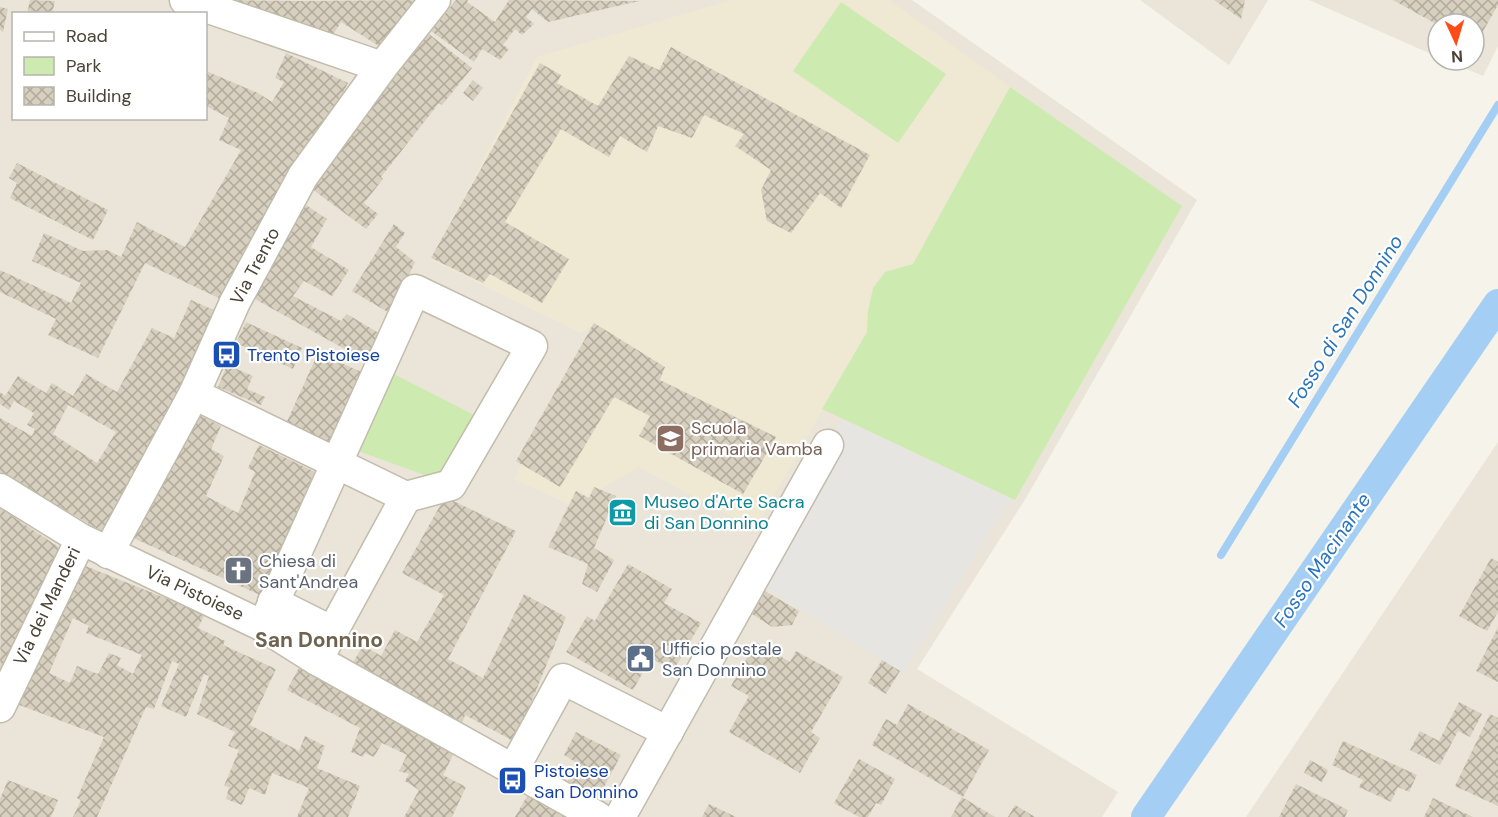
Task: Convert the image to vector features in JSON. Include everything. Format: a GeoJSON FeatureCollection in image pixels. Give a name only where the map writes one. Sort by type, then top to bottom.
{"type":"FeatureCollection","features":[{"type":"Feature","properties":{"kind":"street"},"geometry":{"type":"LineString","coordinates":[[185,0],[382,67]]}},
{"type":"Feature","properties":{"kind":"street","name":"Via Trento"},"geometry":{"type":"LineString","coordinates":[[108,553],[194,394],[235,302],[303,176],[382,67],[435,0]]}},
{"type":"Feature","properties":{"kind":"street"},"geometry":{"type":"LineString","coordinates":[[194,394],[335,463],[406,497],[451,485],[532,346],[416,290],[335,463],[268,614],[333,632]]}},
{"type":"Feature","properties":{"kind":"street"},"geometry":{"type":"LineString","coordinates":[[620,817],[828,445]]}},
{"type":"Feature","properties":{"kind":"street","name":"Via Pistoiese"},"geometry":{"type":"LineString","coordinates":[[0,489],[108,553],[268,614],[317,660],[598,817]]}},
{"type":"Feature","properties":{"kind":"street"},"geometry":{"type":"LineString","coordinates":[[317,660],[406,497]]}},
{"type":"Feature","properties":{"kind":"street","name":"Via dei Manderi"},"geometry":{"type":"LineString","coordinates":[[0,707],[81,539]]}},
{"type":"Feature","properties":{"kind":"street"},"geometry":{"type":"LineString","coordinates":[[513,770],[563,679],[668,732]]}},
{"type":"Feature","properties":{"kind":"shaded area"},"geometry":{"type":"Polygon","coordinates":[[[0,0],[912,0],[1197,200],[1026,498],[917,669],[1118,792],[1102,817],[0,817],[0,0]]]}},
{"type":"Feature","properties":{"kind":"shaded area"},"geometry":{"type":"Polygon","coordinates":[[[732,0],[889,0],[1010,87],[913,265],[885,272],[868,311],[867,332],[755,529],[638,467],[572,506],[514,479],[594,324],[581,333],[431,260],[537,57],[732,0]]]}},
{"type":"Feature","properties":{"kind":"shaded area"},"geometry":{"type":"Polygon","coordinates":[[[1140,0],[1268,0],[1229,65],[1140,0]]]}},
{"type":"Feature","properties":{"kind":"shaded area"},"geometry":{"type":"Polygon","coordinates":[[[1309,0],[1498,0],[1498,46],[1486,70],[1486,12],[1426,12],[1426,52],[1309,0]]]}},
{"type":"Feature","properties":{"kind":"shaded area"},"geometry":{"type":"Polygon","coordinates":[[[842,419],[1010,498],[903,673],[753,580],[842,419]]]}},
{"type":"Feature","properties":{"kind":"shaded area"},"geometry":{"type":"Polygon","coordinates":[[[1498,442],[1498,817],[1246,817],[1498,442]]]}},
{"type":"Feature","properties":{"kind":"green space"},"geometry":{"type":"Polygon","coordinates":[[[841,2],[946,74],[898,143],[793,71],[841,2]]]}},
{"type":"Feature","properties":{"kind":"green space"},"geometry":{"type":"Polygon","coordinates":[[[1010,87],[1182,206],[1015,500],[822,409],[867,332],[868,311],[873,288],[885,272],[913,264],[1010,87]]]}},
{"type":"Feature","properties":{"kind":"green space"},"geometry":{"type":"Polygon","coordinates":[[[386,370],[474,415],[441,481],[350,448],[386,370]]]}},
{"type":"Feature","properties":{"kind":"building"},"geometry":{"type":"Polygon","coordinates":[[[30,0],[55,1],[52,12],[27,12],[30,0]]]}},
{"type":"Feature","properties":{"kind":"building"},"geometry":{"type":"Polygon","coordinates":[[[221,0],[420,0],[385,50],[341,22],[331,38],[221,0]]]}},
{"type":"Feature","properties":{"kind":"building"},"geometry":{"type":"Polygon","coordinates":[[[456,0],[468,0],[467,2],[495,22],[509,0],[639,1],[548,22],[532,9],[526,17],[534,24],[522,35],[515,29],[503,45],[509,49],[500,60],[482,49],[474,62],[431,31],[456,0]]]}},
{"type":"Feature","properties":{"kind":"building"},"geometry":{"type":"Polygon","coordinates":[[[1214,0],[1245,0],[1241,19],[1214,0]]]}},
{"type":"Feature","properties":{"kind":"building"},"geometry":{"type":"Polygon","coordinates":[[[1393,0],[1498,0],[1498,5],[1486,26],[1486,12],[1426,12],[1426,18],[1393,0]]]}},
{"type":"Feature","properties":{"kind":"building"},"geometry":{"type":"Polygon","coordinates":[[[0,7],[8,9],[3,32],[0,30],[0,7]]]}},
{"type":"Feature","properties":{"kind":"building"},"geometry":{"type":"Polygon","coordinates":[[[429,34],[472,68],[442,105],[439,103],[381,177],[383,179],[364,203],[378,214],[366,229],[312,189],[370,108],[429,34]]]}},
{"type":"Feature","properties":{"kind":"building"},"geometry":{"type":"Polygon","coordinates":[[[671,47],[870,155],[841,208],[820,193],[791,233],[767,221],[761,190],[771,170],[735,146],[744,134],[704,115],[692,138],[658,126],[647,152],[620,136],[609,157],[561,129],[505,222],[569,259],[542,303],[490,274],[483,283],[431,258],[540,63],[561,75],[557,83],[598,106],[629,56],[659,70],[671,47]]]}},
{"type":"Feature","properties":{"kind":"building"},"geometry":{"type":"Polygon","coordinates":[[[286,53],[348,83],[339,100],[347,104],[225,301],[145,263],[98,358],[48,335],[56,319],[0,292],[0,270],[71,303],[81,283],[32,261],[44,233],[83,251],[107,250],[121,257],[137,222],[185,247],[241,150],[219,140],[229,118],[207,107],[207,71],[258,93],[272,102],[284,82],[275,78],[286,53]]]}},
{"type":"Feature","properties":{"kind":"building"},"geometry":{"type":"Polygon","coordinates":[[[473,80],[483,88],[473,101],[463,93],[473,80]]]}},
{"type":"Feature","properties":{"kind":"building"},"geometry":{"type":"Polygon","coordinates":[[[17,163],[108,210],[93,240],[10,198],[17,183],[9,178],[17,163]]]}},
{"type":"Feature","properties":{"kind":"building"},"geometry":{"type":"Polygon","coordinates":[[[306,205],[327,219],[311,247],[349,270],[332,296],[304,281],[293,296],[341,321],[347,314],[382,335],[368,362],[246,294],[306,205]]]}},
{"type":"Feature","properties":{"kind":"building"},"geometry":{"type":"Polygon","coordinates":[[[394,224],[405,233],[396,247],[415,262],[391,314],[352,291],[394,224]]]}},
{"type":"Feature","properties":{"kind":"building"},"geometry":{"type":"Polygon","coordinates":[[[191,300],[221,313],[103,532],[0,472],[0,418],[32,436],[35,429],[27,425],[34,413],[14,401],[9,410],[0,404],[0,392],[5,396],[18,376],[46,393],[52,383],[73,396],[86,374],[117,392],[152,328],[174,338],[191,300]],[[68,405],[53,434],[97,463],[116,432],[68,405]]]}},
{"type":"Feature","properties":{"kind":"building"},"geometry":{"type":"Polygon","coordinates":[[[246,322],[302,348],[293,369],[236,343],[246,322]]]}},
{"type":"Feature","properties":{"kind":"building"},"geometry":{"type":"Polygon","coordinates":[[[594,323],[665,367],[660,380],[776,437],[743,494],[639,436],[650,416],[614,397],[560,487],[516,461],[594,323]]]}},
{"type":"Feature","properties":{"kind":"building"},"geometry":{"type":"Polygon","coordinates":[[[318,353],[364,373],[331,446],[285,426],[318,353]]]}},
{"type":"Feature","properties":{"kind":"building"},"geometry":{"type":"Polygon","coordinates":[[[227,365],[253,376],[247,389],[265,397],[261,405],[218,387],[227,365]]]}},
{"type":"Feature","properties":{"kind":"building"},"geometry":{"type":"Polygon","coordinates":[[[197,414],[221,426],[211,449],[224,456],[206,496],[238,513],[255,472],[248,468],[259,445],[315,472],[260,595],[131,537],[197,414]]]}},
{"type":"Feature","properties":{"kind":"building"},"geometry":{"type":"Polygon","coordinates":[[[594,487],[616,496],[594,548],[614,560],[597,592],[582,584],[588,564],[548,547],[576,491],[589,498],[594,487]]]}},
{"type":"Feature","properties":{"kind":"building"},"geometry":{"type":"Polygon","coordinates":[[[445,497],[516,531],[448,659],[483,678],[524,594],[566,617],[515,742],[465,715],[461,727],[350,668],[363,645],[381,656],[395,630],[417,642],[444,595],[402,573],[445,497]]]}},
{"type":"Feature","properties":{"kind":"building"},"geometry":{"type":"Polygon","coordinates":[[[0,508],[60,548],[0,678],[1,586],[0,508]]]}},
{"type":"Feature","properties":{"kind":"building"},"geometry":{"type":"Polygon","coordinates":[[[1491,558],[1498,562],[1498,612],[1487,631],[1459,616],[1491,558]]]}},
{"type":"Feature","properties":{"kind":"building"},"geometry":{"type":"Polygon","coordinates":[[[628,564],[672,589],[664,603],[701,623],[673,671],[651,658],[633,690],[566,652],[587,616],[595,621],[628,564]]]}},
{"type":"Feature","properties":{"kind":"building"},"geometry":{"type":"Polygon","coordinates":[[[83,565],[205,614],[198,628],[225,641],[223,645],[276,669],[250,725],[299,751],[305,736],[325,746],[317,768],[360,786],[348,817],[297,817],[309,788],[272,773],[265,795],[249,788],[242,805],[226,799],[229,787],[224,786],[239,750],[228,746],[235,732],[197,714],[209,676],[204,674],[186,717],[161,706],[179,664],[172,661],[154,709],[146,707],[97,817],[73,817],[81,800],[77,798],[104,737],[14,703],[83,565]],[[73,618],[49,673],[70,683],[77,666],[98,674],[109,653],[121,658],[117,665],[133,674],[142,655],[86,633],[89,626],[73,618]]]}},
{"type":"Feature","properties":{"kind":"building"},"geometry":{"type":"Polygon","coordinates":[[[765,591],[799,611],[792,625],[772,627],[752,614],[765,591]]]}},
{"type":"Feature","properties":{"kind":"building"},"geometry":{"type":"Polygon","coordinates":[[[1498,627],[1498,682],[1476,671],[1498,627]]]}},
{"type":"Feature","properties":{"kind":"building"},"geometry":{"type":"Polygon","coordinates":[[[756,642],[790,662],[796,651],[843,677],[811,732],[820,738],[800,773],[729,732],[749,696],[731,686],[756,642]]]}},
{"type":"Feature","properties":{"kind":"building"},"geometry":{"type":"Polygon","coordinates":[[[882,660],[900,671],[886,694],[868,683],[882,660]]]}},
{"type":"Feature","properties":{"kind":"building"},"geometry":{"type":"Polygon","coordinates":[[[301,664],[457,747],[443,775],[466,787],[452,817],[404,817],[419,790],[405,781],[409,774],[399,771],[407,755],[382,743],[374,757],[365,753],[363,757],[351,752],[360,728],[287,690],[301,664]]]}},
{"type":"Feature","properties":{"kind":"building"},"geometry":{"type":"Polygon","coordinates":[[[1459,702],[1482,714],[1470,737],[1458,731],[1440,765],[1410,750],[1420,731],[1439,741],[1459,702]]]}},
{"type":"Feature","properties":{"kind":"building"},"geometry":{"type":"Polygon","coordinates":[[[908,704],[989,750],[963,797],[872,745],[886,719],[897,725],[908,704]]]}},
{"type":"Feature","properties":{"kind":"building"},"geometry":{"type":"Polygon","coordinates":[[[1490,714],[1498,718],[1498,806],[1455,786],[1490,714]]]}},
{"type":"Feature","properties":{"kind":"building"},"geometry":{"type":"Polygon","coordinates":[[[576,732],[621,755],[596,802],[565,786],[577,763],[564,755],[576,732]]]}},
{"type":"Feature","properties":{"kind":"building"},"geometry":{"type":"Polygon","coordinates":[[[1343,741],[1417,775],[1409,792],[1398,787],[1391,802],[1359,787],[1363,780],[1332,765],[1343,741]]]}},
{"type":"Feature","properties":{"kind":"building"},"geometry":{"type":"Polygon","coordinates":[[[859,759],[895,779],[881,805],[876,803],[868,817],[859,817],[834,803],[859,759]]]}},
{"type":"Feature","properties":{"kind":"building"},"geometry":{"type":"Polygon","coordinates":[[[1310,760],[1328,770],[1322,782],[1304,773],[1310,760]]]}},
{"type":"Feature","properties":{"kind":"building"},"geometry":{"type":"Polygon","coordinates":[[[8,780],[58,800],[51,817],[0,817],[0,799],[8,780]]]}},
{"type":"Feature","properties":{"kind":"building"},"geometry":{"type":"Polygon","coordinates":[[[1296,784],[1348,810],[1345,817],[1279,817],[1296,784]]]}},
{"type":"Feature","properties":{"kind":"building"},"geometry":{"type":"Polygon","coordinates":[[[530,791],[575,817],[515,817],[530,791]]]}},
{"type":"Feature","properties":{"kind":"building"},"geometry":{"type":"Polygon","coordinates":[[[962,797],[995,817],[951,817],[962,797]]]}},
{"type":"Feature","properties":{"kind":"building"},"geometry":{"type":"Polygon","coordinates":[[[1433,798],[1473,817],[1424,817],[1433,798]]]}},
{"type":"Feature","properties":{"kind":"building"},"geometry":{"type":"Polygon","coordinates":[[[709,804],[736,817],[702,817],[709,804]]]}},
{"type":"Feature","properties":{"kind":"building"},"geometry":{"type":"Polygon","coordinates":[[[1015,805],[1035,817],[1008,817],[1015,805]]]}},
{"type":"Feature","properties":{"kind":"waterway","name":"Fosso di San Donnino"},"geometry":{"type":"LineString","coordinates":[[1221,555],[1498,105]]}},
{"type":"Feature","properties":{"kind":"waterway","name":"Fosso Macinante"},"geometry":{"type":"LineString","coordinates":[[1146,817],[1498,304]]}},
{"type":"Feature","properties":{"kind":"place","name":"Trento Pistoiese"},"geometry":{"type":"Point","coordinates":[226,355]}},
{"type":"Feature","properties":{"kind":"place","name":"Scuola primaria Vamba"},"geometry":{"type":"Point","coordinates":[670,438]}},
{"type":"Feature","properties":{"kind":"place","name":"Museo d'Arte Sacra di San Donnino"},"geometry":{"type":"Point","coordinates":[623,512]}},
{"type":"Feature","properties":{"kind":"place","name":"Chiesa di Sant'Andrea"},"geometry":{"type":"Point","coordinates":[238,571]}},
{"type":"Feature","properties":{"kind":"place","name":"Ufficio postale San Donnino"},"geometry":{"type":"Point","coordinates":[641,659]}},
{"type":"Feature","properties":{"kind":"place","name":"Pistoiese San Donnino"},"geometry":{"type":"Point","coordinates":[513,781]}},
{"type":"Feature","properties":{"kind":"district","name":"San Donnino"},"geometry":{"type":"Point","coordinates":[319,640]}}]}
